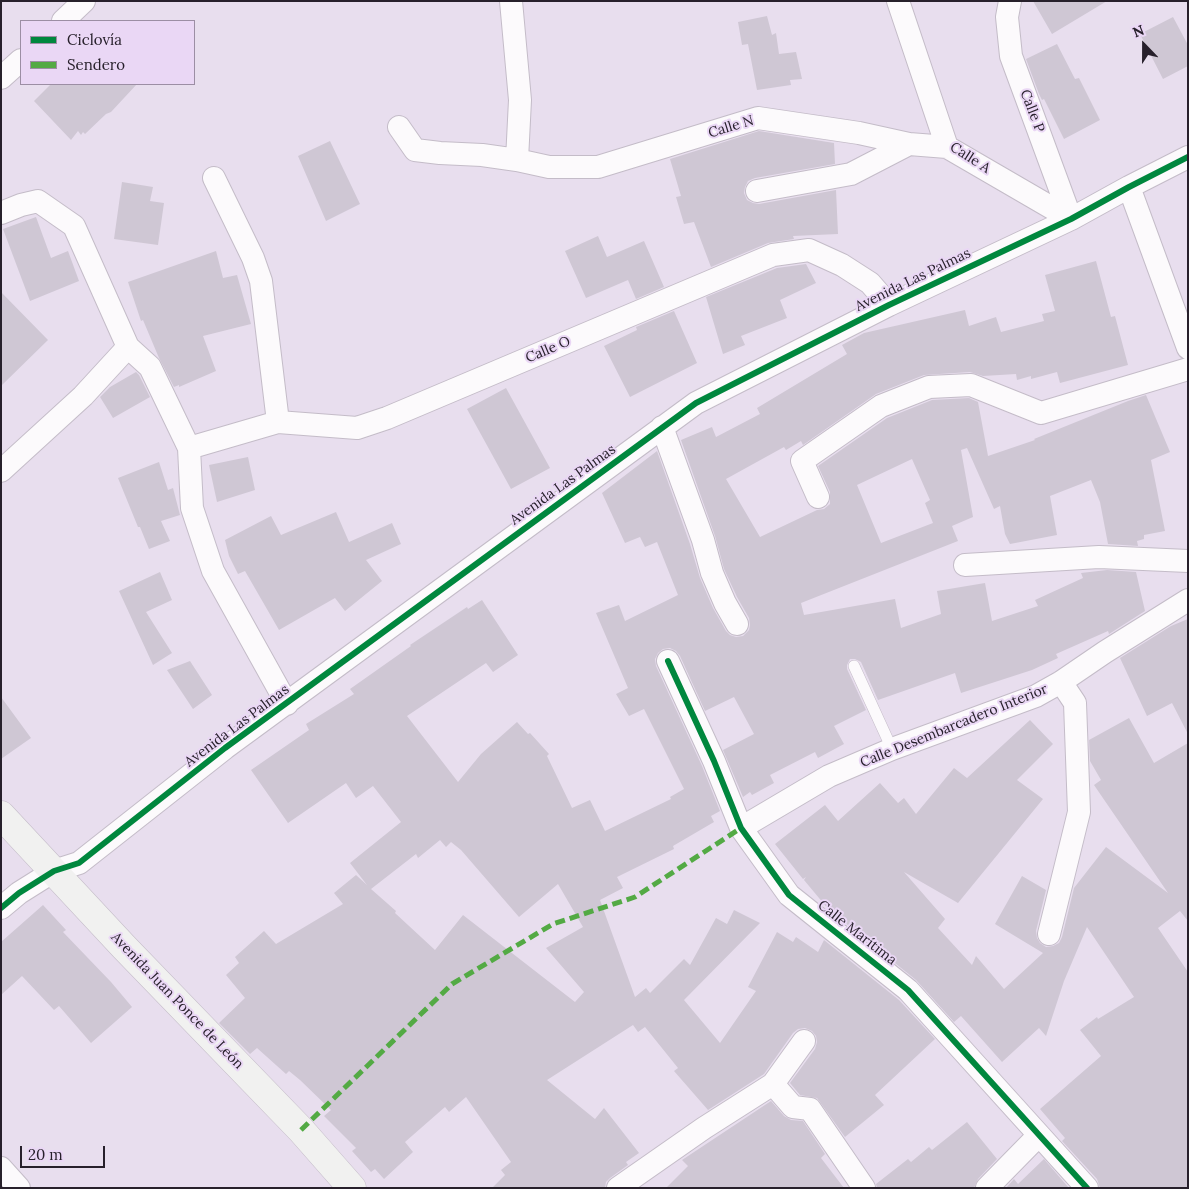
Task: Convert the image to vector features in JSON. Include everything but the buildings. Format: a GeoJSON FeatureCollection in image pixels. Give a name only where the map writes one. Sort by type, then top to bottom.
{"type":"FeatureCollection","features":[{"type":"Feature","properties":{"kind":"main road","name":"Avenida Juan Ponce de León"},"geometry":{"type":"LineString","coordinates":[[1,814],[124,947],[301,1130],[352,1188]]}},
{"type":"Feature","properties":{"kind":"street"},"geometry":{"type":"LineString","coordinates":[[64,20],[84,1]]}},
{"type":"Feature","properties":{"kind":"street"},"geometry":{"type":"LineString","coordinates":[[511,1],[520,100],[517,160]]}},
{"type":"Feature","properties":{"kind":"street","name":"Calle A"},"geometry":{"type":"LineString","coordinates":[[898,1],[947,147],[1071,219]]}},
{"type":"Feature","properties":{"kind":"street","name":"Calle P"},"geometry":{"type":"LineString","coordinates":[[1010,1],[1007,17],[1012,56],[1071,219]]}},
{"type":"Feature","properties":{"kind":"street"},"geometry":{"type":"LineString","coordinates":[[1,78],[20,61]]}},
{"type":"Feature","properties":{"kind":"street","name":"Calle N"},"geometry":{"type":"LineString","coordinates":[[399,127],[415,150],[517,160],[549,167],[598,167],[758,118],[859,133],[909,144],[947,147]]}},
{"type":"Feature","properties":{"kind":"street"},"geometry":{"type":"LineString","coordinates":[[757,191],[851,174],[909,144]]}},
{"type":"Feature","properties":{"kind":"street","name":"Avenida Las Palmas"},"geometry":{"type":"LineString","coordinates":[[1,908],[19,893],[54,871],[79,863],[225,748],[696,403],[889,305],[1071,219],[1188,157]]}},
{"type":"Feature","properties":{"kind":"street"},"geometry":{"type":"LineString","coordinates":[[214,178],[253,258],[261,281],[278,422]]}},
{"type":"Feature","properties":{"kind":"street"},"geometry":{"type":"LineString","coordinates":[[1129,187],[1188,348]]}},
{"type":"Feature","properties":{"kind":"street"},"geometry":{"type":"LineString","coordinates":[[1,213],[38,201],[74,226],[128,347],[150,367],[189,448],[192,508],[212,571],[287,704]]}},
{"type":"Feature","properties":{"kind":"street","name":"Calle O"},"geometry":{"type":"LineString","coordinates":[[189,448],[278,422],[356,428],[387,418],[773,254],[810,250],[842,265],[870,284],[889,305]]}},
{"type":"Feature","properties":{"kind":"street"},"geometry":{"type":"LineString","coordinates":[[1,471],[83,396],[128,347]]}},
{"type":"Feature","properties":{"kind":"street"},"geometry":{"type":"LineString","coordinates":[[818,497],[802,461],[881,406],[929,387],[971,386],[1041,413],[1188,369]]}},
{"type":"Feature","properties":{"kind":"street"},"geometry":{"type":"LineString","coordinates":[[662,427],[703,540],[712,573],[725,603],[738,624]]}},
{"type":"Feature","properties":{"kind":"street"},"geometry":{"type":"LineString","coordinates":[[965,565],[1099,556],[1188,561]]}},
{"type":"Feature","properties":{"kind":"street","name":"Calle Desembarcadero Interior"},"geometry":{"type":"LineString","coordinates":[[741,828],[829,776],[892,749],[1036,696],[1061,682],[1188,600]]}},
{"type":"Feature","properties":{"kind":"street","name":"Calle Marítima"},"geometry":{"type":"LineString","coordinates":[[668,661],[714,761],[741,828],[789,895],[908,990],[1087,1188]]}},
{"type":"Feature","properties":{"kind":"street"},"geometry":{"type":"LineString","coordinates":[[1049,934],[1079,812],[1075,703],[1061,682]]}},
{"type":"Feature","properties":{"kind":"street"},"geometry":{"type":"LineString","coordinates":[[618,1188],[704,1128],[773,1084],[804,1041]]}},
{"type":"Feature","properties":{"kind":"street"},"geometry":{"type":"LineString","coordinates":[[773,1084],[793,1107],[810,1109],[864,1188]]}},
{"type":"Feature","properties":{"kind":"street"},"geometry":{"type":"LineString","coordinates":[[986,1188],[1039,1135]]}},
{"type":"Feature","properties":{"kind":"street"},"geometry":{"type":"LineString","coordinates":[[1,1168],[19,1188]]}},
{"type":"Feature","properties":{"kind":"lane"},"geometry":{"type":"LineString","coordinates":[[854,666],[892,749]]}},
{"type":"Feature","properties":{"kind":"marked path"},"geometry":{"type":"LineString","coordinates":[[301,1130],[452,984],[553,924],[635,897],[741,828]]}},
{"type":"Feature","properties":{"kind":"cycle path"},"geometry":{"type":"LineString","coordinates":[[1,908],[19,893],[54,871],[79,863],[225,748],[696,403],[889,305],[1071,219],[1188,157]]}},
{"type":"Feature","properties":{"kind":"cycle path"},"geometry":{"type":"LineString","coordinates":[[668,661],[714,761],[741,828],[789,895],[908,990],[1087,1188]]}}]}
